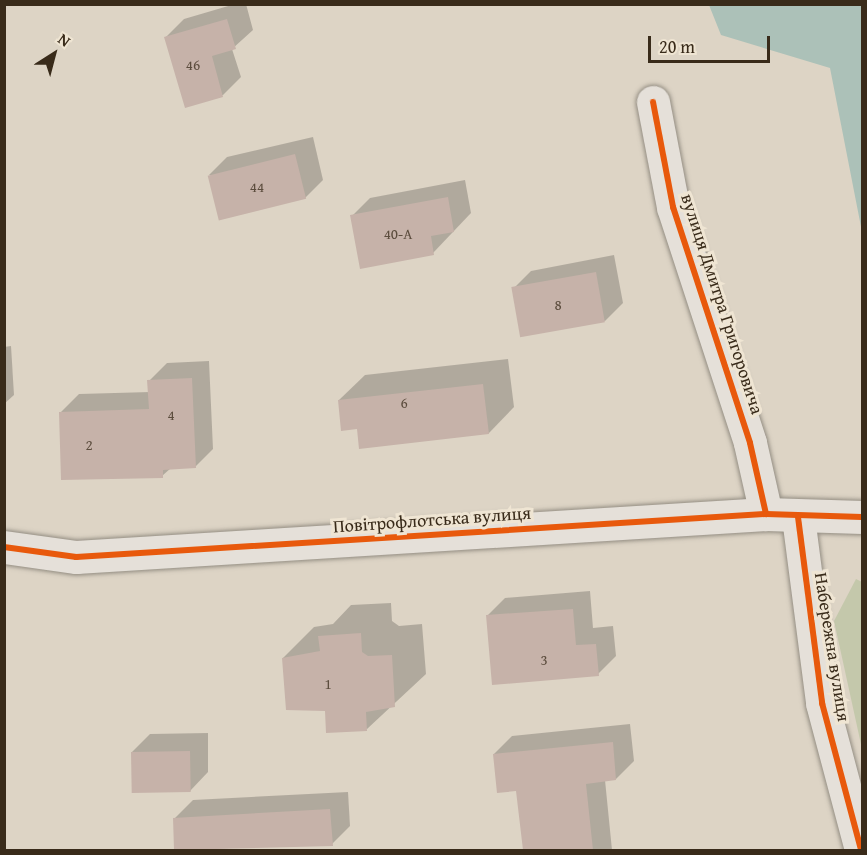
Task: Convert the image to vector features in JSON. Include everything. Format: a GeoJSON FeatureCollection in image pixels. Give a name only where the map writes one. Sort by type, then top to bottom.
{"type":"FeatureCollection","features":[{"type":"Feature","properties":{"kind":"street","name":"вулиця Дмитра Григоровича"},"geometry":{"type":"LineString","coordinates":[[653,102],[673,207],[750,443],[782,515]]}},
{"type":"Feature","properties":{"kind":"street","name":"Повітрофлотська вулиця"},"geometry":{"type":"LineString","coordinates":[[4,547],[94,556],[782,515],[862,516]]}},
{"type":"Feature","properties":{"kind":"street","name":"Набережна вулиця"},"geometry":{"type":"LineString","coordinates":[[782,515],[822,703],[861,850]]}},
{"type":"Feature","properties":{"kind":"green space"},"geometry":{"type":"Polygon","coordinates":[[[856,579],[862,582],[862,749],[834,621],[856,579]]]}},
{"type":"Feature","properties":{"kind":"shaded area"},"geometry":{"type":"Polygon","coordinates":[[[709,5],[862,5],[862,232],[830,68],[721,35],[709,5]]]}},
{"type":"Feature","properties":{"kind":"building"},"geometry":{"type":"Polygon","coordinates":[[[227,19],[236,49],[212,56],[223,97],[185,108],[164,37],[227,19]]]}},
{"type":"Feature","properties":{"kind":"building"},"geometry":{"type":"Polygon","coordinates":[[[295,154],[306,199],[219,220],[208,176],[295,154]]]}},
{"type":"Feature","properties":{"kind":"building"},"geometry":{"type":"Polygon","coordinates":[[[448,197],[454,232],[431,236],[434,255],[360,269],[350,215],[448,197]]]}},
{"type":"Feature","properties":{"kind":"building"},"geometry":{"type":"Polygon","coordinates":[[[596,272],[605,322],[520,337],[511,287],[596,272]]]}},
{"type":"Feature","properties":{"kind":"building"},"geometry":{"type":"Polygon","coordinates":[[[192,378],[196,468],[163,470],[163,478],[61,480],[59,412],[149,409],[147,380],[192,378]]]}},
{"type":"Feature","properties":{"kind":"building"},"geometry":{"type":"Polygon","coordinates":[[[483,384],[489,434],[359,449],[357,429],[341,431],[338,400],[483,384]]]}},
{"type":"Feature","properties":{"kind":"building"},"geometry":{"type":"Polygon","coordinates":[[[573,609],[576,645],[596,644],[599,676],[492,685],[486,615],[573,609]]]}},
{"type":"Feature","properties":{"kind":"building"},"geometry":{"type":"Polygon","coordinates":[[[361,633],[362,652],[368,656],[392,655],[395,707],[366,712],[367,731],[326,733],[325,711],[286,710],[282,658],[320,651],[318,636],[361,633]]]}},
{"type":"Feature","properties":{"kind":"building"},"geometry":{"type":"Polygon","coordinates":[[[613,742],[616,780],[586,784],[593,850],[523,850],[516,791],[497,793],[493,754],[613,742]]]}},
{"type":"Feature","properties":{"kind":"building"},"geometry":{"type":"Polygon","coordinates":[[[190,751],[191,792],[132,793],[131,752],[190,751]]]}},
{"type":"Feature","properties":{"kind":"building"},"geometry":{"type":"Polygon","coordinates":[[[330,809],[333,846],[174,850],[173,818],[330,809]]]}},
{"type":"Feature","properties":{"kind":"cycle path"},"geometry":{"type":"LineString","coordinates":[[653,102],[673,207],[750,443],[766,514]]}},
{"type":"Feature","properties":{"kind":"cycle path"},"geometry":{"type":"LineString","coordinates":[[4,547],[76,557],[766,514],[862,517]]}},
{"type":"Feature","properties":{"kind":"cycle path"},"geometry":{"type":"LineString","coordinates":[[798,517],[822,703],[861,850]]}}]}
